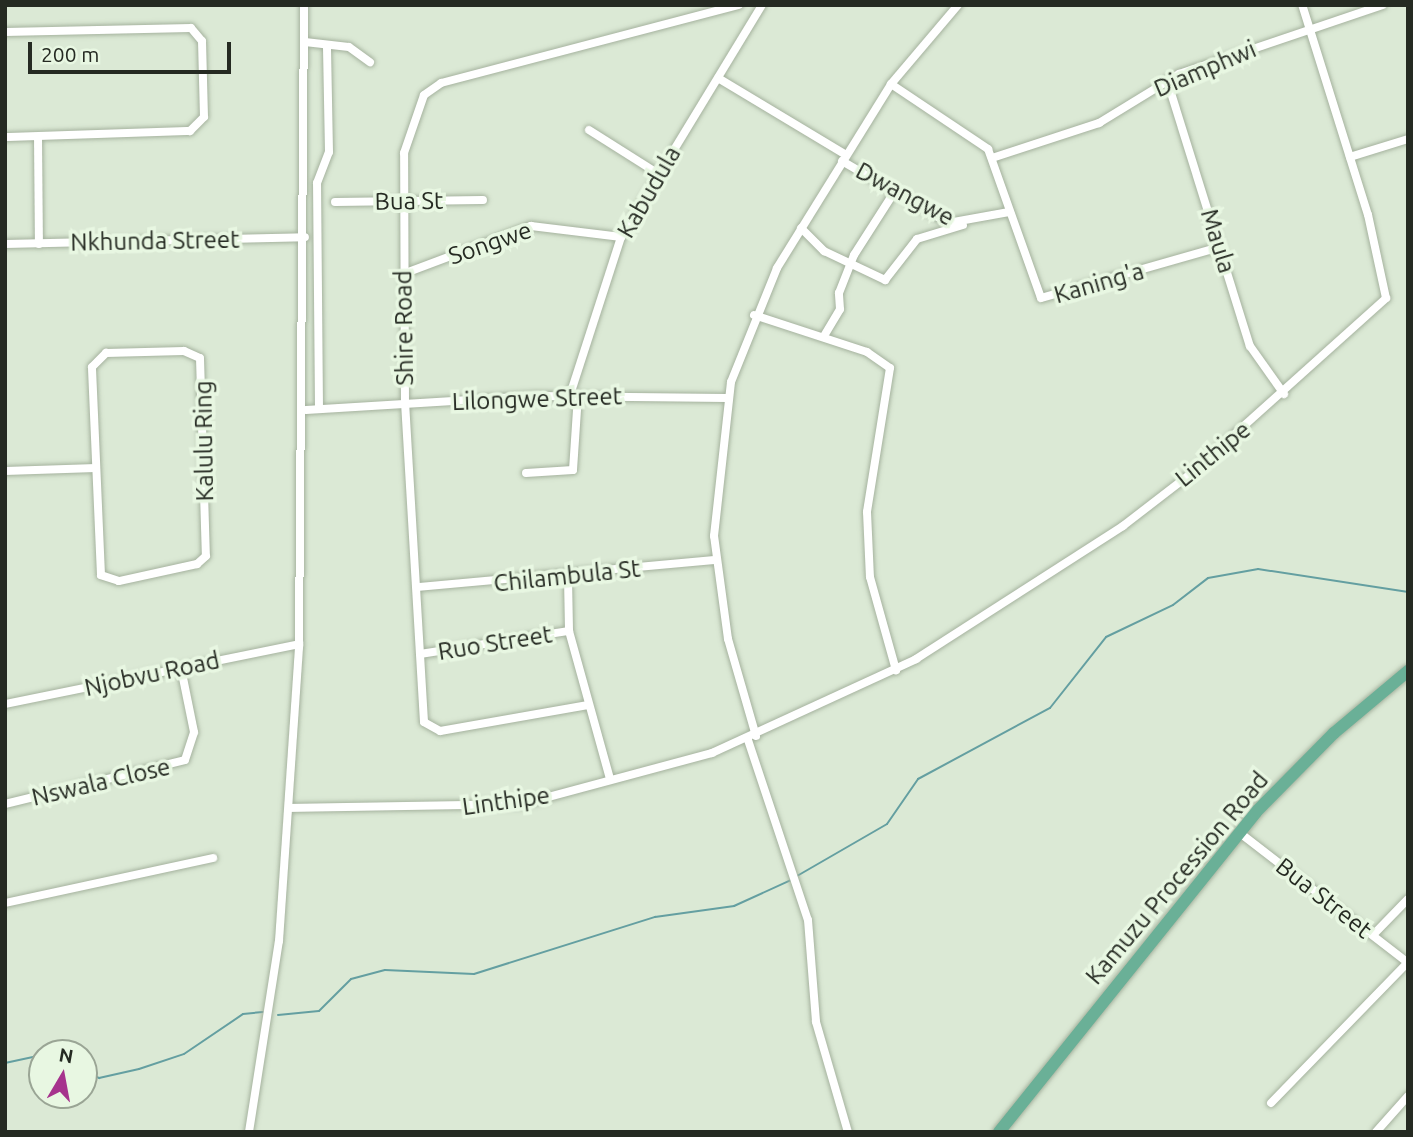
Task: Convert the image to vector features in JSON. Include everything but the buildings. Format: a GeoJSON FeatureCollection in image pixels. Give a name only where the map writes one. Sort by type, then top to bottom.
{"type":"FeatureCollection","features":[{"type":"Feature","properties":{"kind":"highway","name":"Kamuzu Procession Road"},"geometry":{"type":"LineString","coordinates":[[999,1132],[1240,833],[1312,753],[1408,671]]}},
{"type":"Feature","properties":{"kind":"street"},"geometry":{"type":"LineString","coordinates":[[249,1132],[274,989],[299,644],[306,410],[304,5]]}},
{"type":"Feature","properties":{"kind":"street","name":"Shire Road"},"geometry":{"type":"LineString","coordinates":[[588,705],[435,731],[424,722],[405,405],[401,202],[409,137],[432,88],[739,5]]}},
{"type":"Feature","properties":{"kind":"street","name":"Kabudula"},"geometry":{"type":"LineString","coordinates":[[526,473],[573,470],[574,395],[621,237],[657,173],[762,5]]}},
{"type":"Feature","properties":{"kind":"street"},"geometry":{"type":"LineString","coordinates":[[848,1132],[816,1022],[808,920],[752,738],[728,639],[716,560],[714,515],[727,398],[754,315],[801,228],[891,84],[947,9],[958,5]]}},
{"type":"Feature","properties":{"kind":"street","name":"Linthipe"},"geometry":{"type":"LineString","coordinates":[[289,808],[522,804],[752,738],[896,670],[1123,526],[1284,394],[1386,298],[1350,157],[1303,5]]}},
{"type":"Feature","properties":{"kind":"street","name":"Diamphwi"},"geometry":{"type":"LineString","coordinates":[[992,158],[1098,123],[1167,80],[1383,5]]}},
{"type":"Feature","properties":{"kind":"street"},"geometry":{"type":"LineString","coordinates":[[5,32],[185,27],[200,36],[204,117],[195,130],[5,137]]}},
{"type":"Feature","properties":{"kind":"street"},"geometry":{"type":"LineString","coordinates":[[305,42],[356,50],[370,62]]}},
{"type":"Feature","properties":{"kind":"street"},"geometry":{"type":"LineString","coordinates":[[319,409],[317,183],[329,152],[327,44]]}},
{"type":"Feature","properties":{"kind":"street","name":"Dwangwe"},"geometry":{"type":"LineString","coordinates":[[718,78],[948,223],[963,225],[1009,212]]}},
{"type":"Feature","properties":{"kind":"street","name":"Maula"},"geometry":{"type":"LineString","coordinates":[[1167,80],[1255,357],[1284,394]]}},
{"type":"Feature","properties":{"kind":"street"},"geometry":{"type":"LineString","coordinates":[[891,84],[971,134],[992,158]]}},
{"type":"Feature","properties":{"kind":"street"},"geometry":{"type":"LineString","coordinates":[[589,130],[657,173]]}},
{"type":"Feature","properties":{"kind":"street"},"geometry":{"type":"LineString","coordinates":[[38,137],[39,244]]}},
{"type":"Feature","properties":{"kind":"street"},"geometry":{"type":"LineString","coordinates":[[1350,157],[1408,139]]}},
{"type":"Feature","properties":{"kind":"street","name":"Kaning'a"},"geometry":{"type":"LineString","coordinates":[[992,158],[1041,298],[1220,247]]}},
{"type":"Feature","properties":{"kind":"street"},"geometry":{"type":"LineString","coordinates":[[824,336],[840,309],[851,265],[895,191]]}},
{"type":"Feature","properties":{"kind":"street","name":"Bua St"},"geometry":{"type":"LineString","coordinates":[[335,202],[483,200]]}},
{"type":"Feature","properties":{"kind":"street"},"geometry":{"type":"LineString","coordinates":[[801,228],[851,265],[889,280],[917,239],[963,225]]}},
{"type":"Feature","properties":{"kind":"street","name":"Songwe"},"geometry":{"type":"LineString","coordinates":[[402,274],[531,226],[621,237]]}},
{"type":"Feature","properties":{"kind":"street","name":"Nkhunda Street"},"geometry":{"type":"LineString","coordinates":[[5,244],[305,237]]}},
{"type":"Feature","properties":{"kind":"street"},"geometry":{"type":"LineString","coordinates":[[754,315],[824,336],[890,368],[867,512],[870,577],[896,670]]}},
{"type":"Feature","properties":{"kind":"street","name":"Kalulu Ring"},"geometry":{"type":"LineString","coordinates":[[106,353],[197,355],[203,368],[205,559],[119,581],[103,579],[96,468],[95,359],[106,353]]}},
{"type":"Feature","properties":{"kind":"street","name":"Lilongwe Street"},"geometry":{"type":"LineString","coordinates":[[306,410],[574,395],[727,398]]}},
{"type":"Feature","properties":{"kind":"street"},"geometry":{"type":"LineString","coordinates":[[5,471],[96,468]]}},
{"type":"Feature","properties":{"kind":"street","name":"Chilambula St"},"geometry":{"type":"LineString","coordinates":[[418,587],[568,578],[716,560]]}},
{"type":"Feature","properties":{"kind":"street"},"geometry":{"type":"LineString","coordinates":[[568,578],[569,631],[610,779]]}},
{"type":"Feature","properties":{"kind":"street","name":"Ruo Street"},"geometry":{"type":"LineString","coordinates":[[420,654],[569,631]]}},
{"type":"Feature","properties":{"kind":"street","name":"Njobvu Road"},"geometry":{"type":"LineString","coordinates":[[5,704],[299,644]]}},
{"type":"Feature","properties":{"kind":"street","name":"Nswala Close"},"geometry":{"type":"LineString","coordinates":[[5,804],[185,760],[194,732],[181,668]]}},
{"type":"Feature","properties":{"kind":"street","name":"Bua Street"},"geometry":{"type":"LineString","coordinates":[[1240,833],[1407,963]]}},
{"type":"Feature","properties":{"kind":"street"},"geometry":{"type":"LineString","coordinates":[[5,903],[213,858]]}},
{"type":"Feature","properties":{"kind":"street"},"geometry":{"type":"LineString","coordinates":[[1373,935],[1408,899]]}},
{"type":"Feature","properties":{"kind":"street"},"geometry":{"type":"LineString","coordinates":[[1271,1103],[1407,963]]}},
{"type":"Feature","properties":{"kind":"street"},"geometry":{"type":"LineString","coordinates":[[1376,1132],[1408,1096]]}},
{"type":"Feature","properties":{"kind":"waterway"},"geometry":{"type":"LineString","coordinates":[[797,876],[887,824],[918,779],[1050,708],[1106,637],[1173,605],[1208,578],[1258,569],[1408,592]]}},
{"type":"Feature","properties":{"kind":"waterway"},"geometry":{"type":"LineString","coordinates":[[278,1015],[319,1011],[351,979],[385,970],[474,974],[655,917],[734,906],[791,880]]}},
{"type":"Feature","properties":{"kind":"waterway"},"geometry":{"type":"LineString","coordinates":[[98,1078],[139,1069],[184,1054],[243,1014],[263,1012]]}},
{"type":"Feature","properties":{"kind":"waterway"},"geometry":{"type":"LineString","coordinates":[[5,1063],[28,1058]]}}]}
